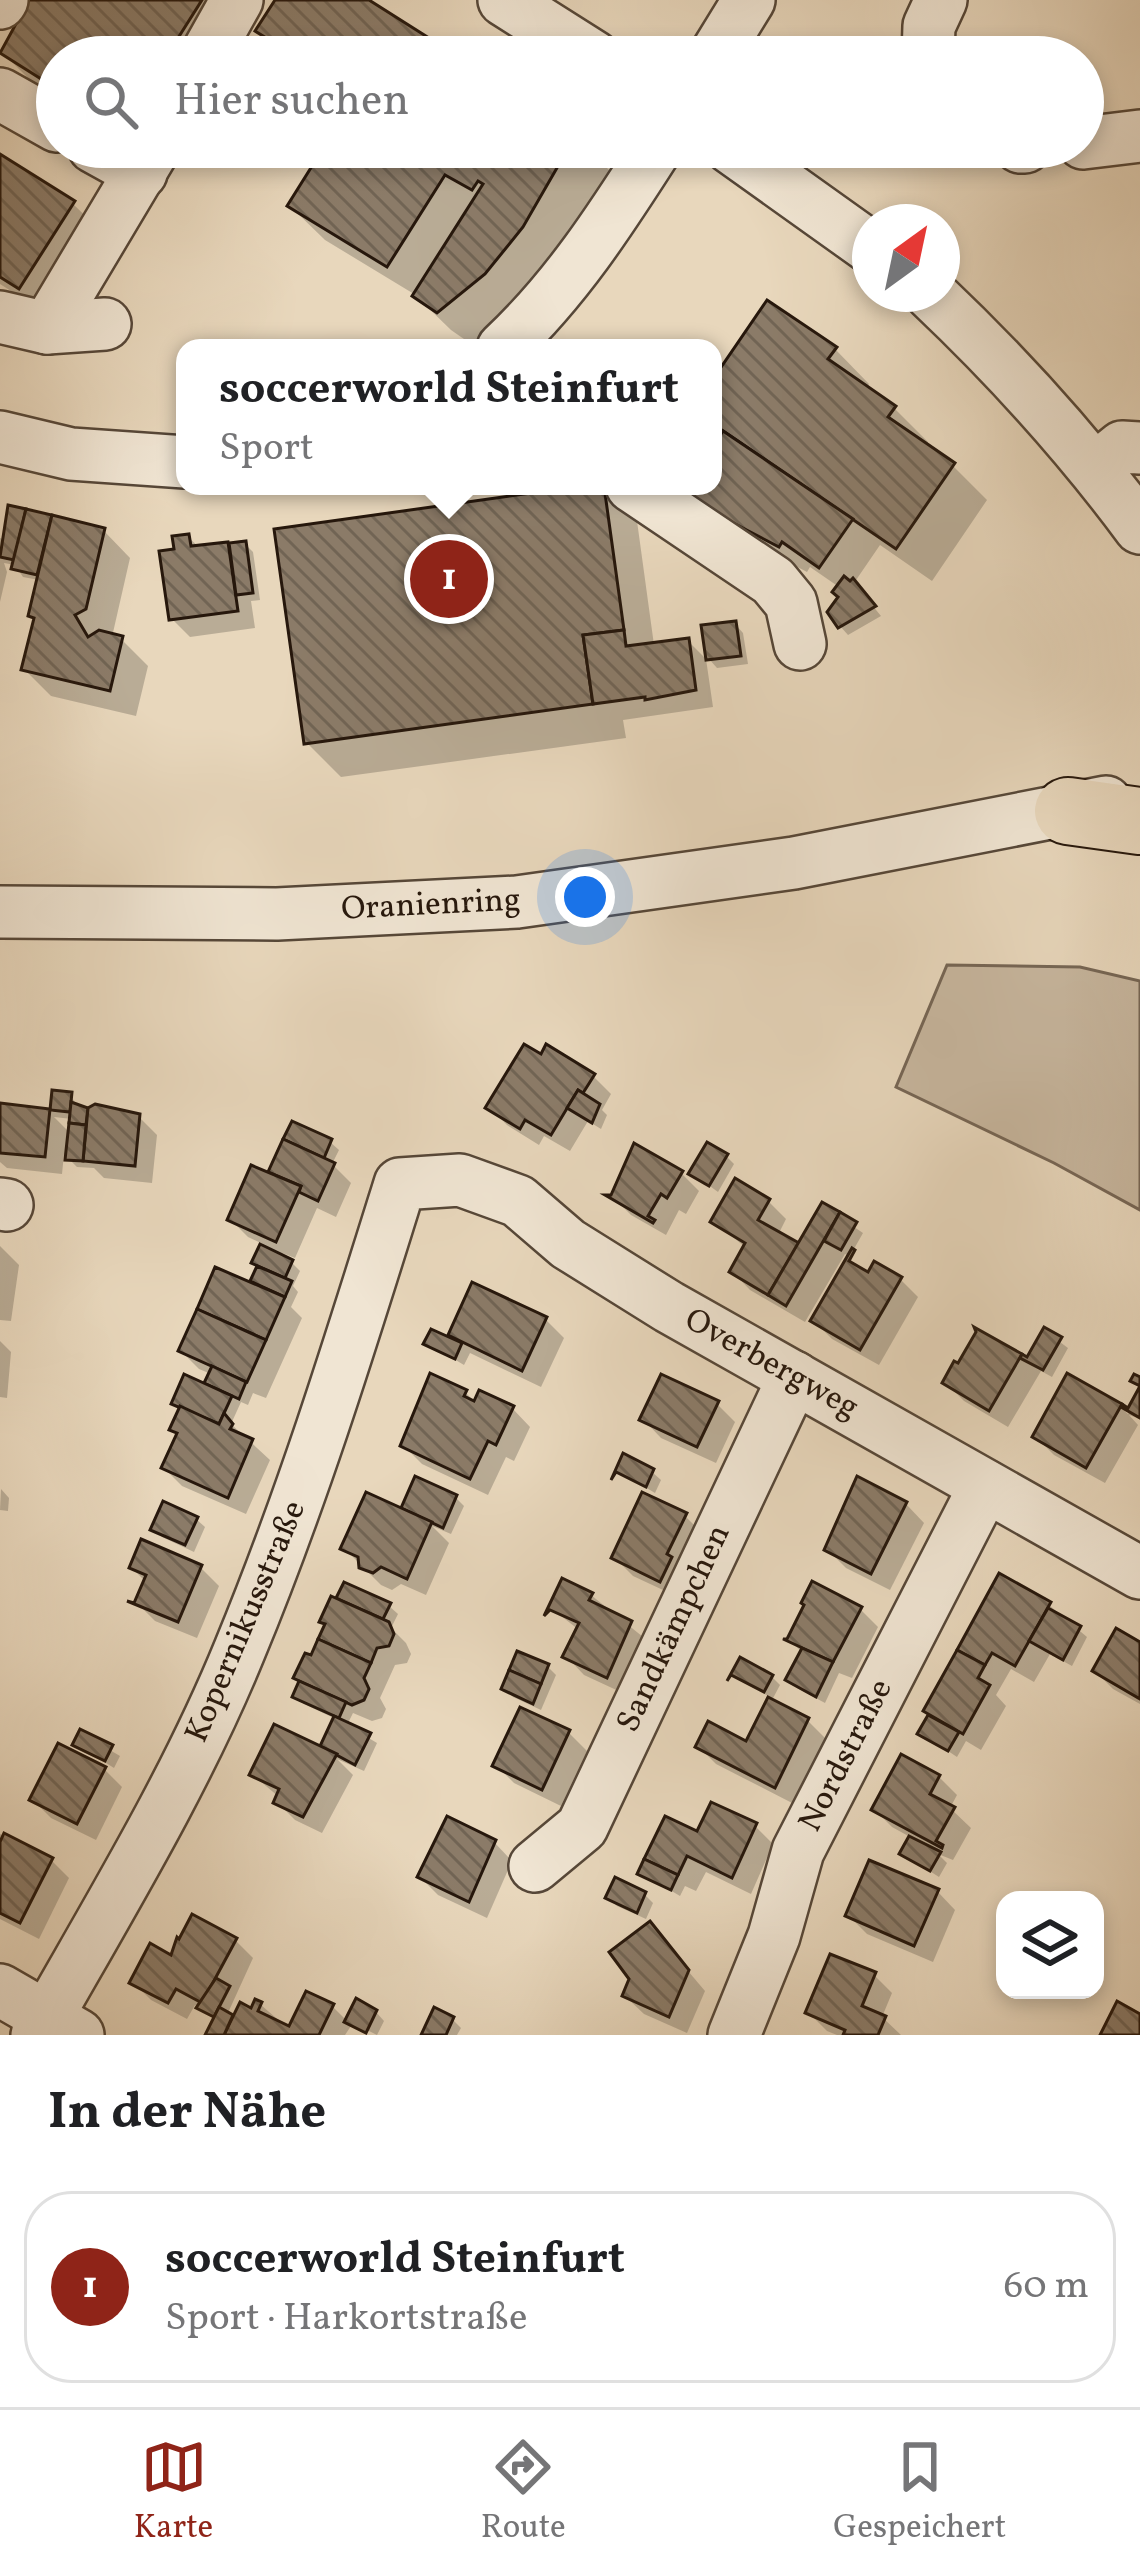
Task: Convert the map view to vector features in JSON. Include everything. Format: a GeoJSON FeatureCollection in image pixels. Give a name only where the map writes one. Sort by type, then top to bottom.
{"type":"FeatureCollection","features":[{"type":"Feature","properties":{"kind":"main road"},"geometry":{"type":"LineString","coordinates":[[1068,811],[1140,821]]}},
{"type":"Feature","properties":{"kind":"street"},"geometry":{"type":"LineString","coordinates":[[217,36],[237,0]]}},
{"type":"Feature","properties":{"kind":"street"},"geometry":{"type":"LineString","coordinates":[[504,0],[561,36]]}},
{"type":"Feature","properties":{"kind":"street"},"geometry":{"type":"LineString","coordinates":[[727,36],[749,0]]}},
{"type":"Feature","properties":{"kind":"street"},"geometry":{"type":"LineString","coordinates":[[929,36],[941,0]]}},
{"type":"Feature","properties":{"kind":"street"},"geometry":{"type":"LineString","coordinates":[[0,94],[36,114]]}},
{"type":"Feature","properties":{"kind":"street"},"geometry":{"type":"LineString","coordinates":[[1104,140],[1140,136]]}},
{"type":"Feature","properties":{"kind":"street"},"geometry":{"type":"LineString","coordinates":[[23,323],[142,168]]}},
{"type":"Feature","properties":{"kind":"street"},"geometry":{"type":"LineString","coordinates":[[513,339],[539,314],[603,232],[644,168]]}},
{"type":"Feature","properties":{"kind":"street"},"geometry":{"type":"LineString","coordinates":[[759,168],[852,235]]}},
{"type":"Feature","properties":{"kind":"street"},"geometry":{"type":"LineString","coordinates":[[950,312],[1118,458],[1140,528]]}},
{"type":"Feature","properties":{"kind":"street"},"geometry":{"type":"LineString","coordinates":[[23,323],[105,324]]}},
{"type":"Feature","properties":{"kind":"street"},"geometry":{"type":"LineString","coordinates":[[0,437],[71,454],[176,461]]}},
{"type":"Feature","properties":{"kind":"street"},"geometry":{"type":"LineString","coordinates":[[645,495],[773,581],[791,603],[800,644]]}},
{"type":"Feature","properties":{"kind":"street","name":"Oranienring"},"geometry":{"type":"LineString","coordinates":[[0,913],[277,914],[517,902],[794,863],[1140,793]]}},
{"type":"Feature","properties":{"kind":"street","name":"Overbergweg"},"geometry":{"type":"LineString","coordinates":[[400,1184],[460,1180],[518,1201],[568,1244],[669,1307],[1140,1573]]}},
{"type":"Feature","properties":{"kind":"street","name":"Kopernikusstraße"},"geometry":{"type":"LineString","coordinates":[[54,2029],[239,1653],[305,1484],[400,1184]]}},
{"type":"Feature","properties":{"kind":"street","name":"Sandkämpchen"},"geometry":{"type":"LineString","coordinates":[[535,1865],[582,1827],[794,1377]]}},
{"type":"Feature","properties":{"kind":"street","name":"Nordstraße"},"geometry":{"type":"LineString","coordinates":[[734,2035],[774,1936],[799,1851],[985,1486]]}},
{"type":"Feature","properties":{"kind":"street"},"geometry":{"type":"LineString","coordinates":[[0,1990],[54,2029]]}},
{"type":"Feature","properties":{"kind":"shaded area"},"geometry":{"type":"Polygon","coordinates":[[[947,965],[1080,967],[1140,981],[1140,1210],[896,1087],[947,965]]]}},
{"type":"Feature","properties":{"kind":"building"},"geometry":{"type":"Polygon","coordinates":[[[29,0],[202,0],[179,36],[36,36],[36,76],[0,53],[29,0]]]}},
{"type":"Feature","properties":{"kind":"building"},"geometry":{"type":"Polygon","coordinates":[[[275,0],[369,0],[426,36],[263,36],[255,31],[275,0]]]}},
{"type":"Feature","properties":{"kind":"building"},"geometry":{"type":"Polygon","coordinates":[[[0,154],[75,201],[19,289],[0,277],[0,154]]]}},
{"type":"Feature","properties":{"kind":"building"},"geometry":{"type":"Polygon","coordinates":[[[311,168],[557,168],[523,227],[485,274],[437,313],[412,296],[483,184],[478,181],[472,190],[445,175],[387,267],[287,206],[311,168]]]}},
{"type":"Feature","properties":{"kind":"building"},"geometry":{"type":"Polygon","coordinates":[[[767,300],[837,347],[828,359],[896,406],[888,417],[955,463],[896,549],[722,430],[722,366],[767,300]]]}},
{"type":"Feature","properties":{"kind":"building"},"geometry":{"type":"Polygon","coordinates":[[[722,432],[853,519],[819,568],[782,542],[779,547],[680,495],[722,495],[722,432]]]}},
{"type":"Feature","properties":{"kind":"building"},"geometry":{"type":"Polygon","coordinates":[[[518,495],[605,495],[624,630],[583,635],[593,704],[304,744],[274,529],[518,495]]]}},
{"type":"Feature","properties":{"kind":"building"},"geometry":{"type":"Polygon","coordinates":[[[8,505],[26,509],[14,560],[0,557],[8,505]]]}},
{"type":"Feature","properties":{"kind":"building"},"geometry":{"type":"Polygon","coordinates":[[[26,509],[52,515],[37,575],[11,569],[26,509]]]}},
{"type":"Feature","properties":{"kind":"building"},"geometry":{"type":"Polygon","coordinates":[[[52,515],[105,528],[86,609],[75,615],[88,637],[99,630],[123,636],[110,691],[21,670],[34,618],[28,616],[52,515]]]}},
{"type":"Feature","properties":{"kind":"building"},"geometry":{"type":"Polygon","coordinates":[[[189,534],[191,546],[228,542],[238,611],[169,620],[159,551],[174,549],[172,536],[189,534]]]}},
{"type":"Feature","properties":{"kind":"building"},"geometry":{"type":"Polygon","coordinates":[[[246,541],[253,593],[236,595],[229,543],[246,541]]]}},
{"type":"Feature","properties":{"kind":"building"},"geometry":{"type":"Polygon","coordinates":[[[844,576],[853,578],[876,606],[838,628],[827,612],[838,597],[832,592],[844,576]]]}},
{"type":"Feature","properties":{"kind":"building"},"geometry":{"type":"Polygon","coordinates":[[[736,621],[741,656],[706,660],[701,625],[736,621]]]}},
{"type":"Feature","properties":{"kind":"building"},"geometry":{"type":"Polygon","coordinates":[[[624,630],[626,646],[689,638],[696,690],[593,704],[583,635],[624,630]]]}},
{"type":"Feature","properties":{"kind":"building"},"geometry":{"type":"Polygon","coordinates":[[[524,1044],[541,1054],[546,1044],[595,1074],[583,1093],[578,1090],[551,1135],[525,1120],[520,1129],[485,1108],[524,1044]]]}},
{"type":"Feature","properties":{"kind":"building"},"geometry":{"type":"Polygon","coordinates":[[[52,1090],[72,1092],[70,1112],[50,1110],[52,1090]]]}},
{"type":"Feature","properties":{"kind":"building"},"geometry":{"type":"Polygon","coordinates":[[[578,1090],[600,1104],[592,1123],[567,1108],[578,1090]]]}},
{"type":"Feature","properties":{"kind":"building"},"geometry":{"type":"Polygon","coordinates":[[[71,1102],[88,1108],[86,1125],[69,1123],[71,1102]]]}},
{"type":"Feature","properties":{"kind":"building"},"geometry":{"type":"Polygon","coordinates":[[[0,1103],[50,1109],[45,1157],[0,1153],[0,1103]]]}},
{"type":"Feature","properties":{"kind":"building"},"geometry":{"type":"Polygon","coordinates":[[[95,1104],[140,1114],[135,1166],[83,1161],[88,1108],[95,1104]]]}},
{"type":"Feature","properties":{"kind":"building"},"geometry":{"type":"Polygon","coordinates":[[[292,1121],[332,1139],[324,1158],[283,1139],[292,1121]]]}},
{"type":"Feature","properties":{"kind":"building"},"geometry":{"type":"Polygon","coordinates":[[[69,1123],[86,1125],[83,1161],[65,1160],[69,1123]]]}},
{"type":"Feature","properties":{"kind":"building"},"geometry":{"type":"Polygon","coordinates":[[[283,1139],[335,1163],[318,1201],[299,1192],[301,1186],[268,1172],[283,1139]]]}},
{"type":"Feature","properties":{"kind":"building"},"geometry":{"type":"Polygon","coordinates":[[[707,1142],[728,1154],[709,1186],[688,1174],[707,1142]]]}},
{"type":"Feature","properties":{"kind":"building"},"geometry":{"type":"Polygon","coordinates":[[[634,1143],[683,1171],[667,1198],[661,1194],[648,1216],[653,1223],[605,1195],[611,1195],[634,1143]]]}},
{"type":"Feature","properties":{"kind":"building"},"geometry":{"type":"Polygon","coordinates":[[[251,1165],[301,1186],[276,1242],[227,1220],[251,1165]]]}},
{"type":"Feature","properties":{"kind":"building"},"geometry":{"type":"Polygon","coordinates":[[[735,1178],[770,1199],[758,1220],[799,1243],[768,1295],[729,1272],[745,1243],[710,1222],[735,1178]]]}},
{"type":"Feature","properties":{"kind":"building"},"geometry":{"type":"Polygon","coordinates":[[[822,1202],[840,1212],[786,1306],[768,1295],[822,1202]]]}},
{"type":"Feature","properties":{"kind":"building"},"geometry":{"type":"Polygon","coordinates":[[[840,1212],[857,1222],[841,1250],[824,1241],[840,1212]]]}},
{"type":"Feature","properties":{"kind":"building"},"geometry":{"type":"Polygon","coordinates":[[[260,1244],[293,1260],[285,1278],[251,1263],[260,1244]]]}},
{"type":"Feature","properties":{"kind":"building"},"geometry":{"type":"Polygon","coordinates":[[[852,1248],[849,1261],[868,1272],[874,1261],[902,1277],[860,1350],[810,1321],[852,1248]]]}},
{"type":"Feature","properties":{"kind":"building"},"geometry":{"type":"Polygon","coordinates":[[[257,1266],[292,1281],[285,1297],[250,1281],[257,1266]]]}},
{"type":"Feature","properties":{"kind":"building"},"geometry":{"type":"Polygon","coordinates":[[[215,1267],[285,1297],[266,1340],[197,1309],[215,1267]]]}},
{"type":"Feature","properties":{"kind":"building"},"geometry":{"type":"Polygon","coordinates":[[[472,1282],[547,1317],[522,1371],[448,1335],[472,1282]]]}},
{"type":"Feature","properties":{"kind":"building"},"geometry":{"type":"Polygon","coordinates":[[[197,1309],[266,1340],[247,1382],[178,1351],[197,1309]]]}},
{"type":"Feature","properties":{"kind":"building"},"geometry":{"type":"Polygon","coordinates":[[[974,1327],[1022,1354],[989,1411],[942,1383],[976,1332],[974,1327]]]}},
{"type":"Feature","properties":{"kind":"building"},"geometry":{"type":"Polygon","coordinates":[[[1044,1327],[1062,1337],[1043,1370],[1020,1358],[1022,1354],[1027,1357],[1044,1327]]]}},
{"type":"Feature","properties":{"kind":"building"},"geometry":{"type":"Polygon","coordinates":[[[431,1329],[462,1343],[455,1359],[423,1344],[431,1329]]]}},
{"type":"Feature","properties":{"kind":"building"},"geometry":{"type":"Polygon","coordinates":[[[212,1366],[246,1382],[239,1399],[204,1383],[212,1366]]]}},
{"type":"Feature","properties":{"kind":"building"},"geometry":{"type":"Polygon","coordinates":[[[430,1373],[467,1390],[464,1396],[474,1401],[479,1390],[514,1406],[496,1445],[488,1441],[470,1479],[400,1446],[430,1373]]]}},
{"type":"Feature","properties":{"kind":"building"},"geometry":{"type":"Polygon","coordinates":[[[1067,1373],[1122,1404],[1086,1468],[1032,1437],[1067,1373]]]}},
{"type":"Feature","properties":{"kind":"building"},"geometry":{"type":"Polygon","coordinates":[[[184,1374],[232,1396],[219,1424],[171,1404],[184,1374]]]}},
{"type":"Feature","properties":{"kind":"building"},"geometry":{"type":"Polygon","coordinates":[[[661,1374],[719,1401],[697,1447],[639,1420],[661,1374]]]}},
{"type":"Feature","properties":{"kind":"building"},"geometry":{"type":"Polygon","coordinates":[[[1140,1386],[1140,1418],[1121,1407],[1128,1408],[1140,1386]]]}},
{"type":"Feature","properties":{"kind":"building"},"geometry":{"type":"Polygon","coordinates":[[[180,1406],[219,1424],[224,1413],[233,1424],[230,1429],[253,1439],[228,1498],[161,1468],[177,1433],[169,1430],[180,1406]]]}},
{"type":"Feature","properties":{"kind":"building"},"geometry":{"type":"Polygon","coordinates":[[[623,1453],[654,1469],[646,1487],[616,1472],[611,1480],[623,1453]]]}},
{"type":"Feature","properties":{"kind":"building"},"geometry":{"type":"Polygon","coordinates":[[[415,1476],[457,1495],[443,1528],[401,1508],[415,1476]]]}},
{"type":"Feature","properties":{"kind":"building"},"geometry":{"type":"Polygon","coordinates":[[[857,1476],[907,1502],[871,1574],[824,1550],[857,1476]]]}},
{"type":"Feature","properties":{"kind":"building"},"geometry":{"type":"Polygon","coordinates":[[[366,1492],[432,1522],[407,1579],[381,1567],[373,1573],[359,1568],[358,1557],[340,1549],[366,1492]]]}},
{"type":"Feature","properties":{"kind":"building"},"geometry":{"type":"Polygon","coordinates":[[[642,1492],[687,1513],[667,1554],[672,1557],[660,1582],[611,1558],[642,1492]]]}},
{"type":"Feature","properties":{"kind":"building"},"geometry":{"type":"Polygon","coordinates":[[[163,1501],[198,1517],[185,1545],[150,1530],[163,1501]]]}},
{"type":"Feature","properties":{"kind":"building"},"geometry":{"type":"Polygon","coordinates":[[[141,1539],[202,1565],[178,1622],[127,1601],[134,1603],[146,1575],[129,1568],[141,1539]]]}},
{"type":"Feature","properties":{"kind":"building"},"geometry":{"type":"Polygon","coordinates":[[[999,1573],[1051,1602],[1015,1666],[992,1653],[985,1665],[957,1650],[999,1573]]]}},
{"type":"Feature","properties":{"kind":"building"},"geometry":{"type":"Polygon","coordinates":[[[562,1578],[593,1593],[589,1600],[632,1621],[607,1678],[562,1657],[579,1623],[550,1610],[544,1616],[562,1578]]]}},
{"type":"Feature","properties":{"kind":"building"},"geometry":{"type":"Polygon","coordinates":[[[812,1581],[862,1607],[833,1662],[783,1639],[812,1581]]]}},
{"type":"Feature","properties":{"kind":"building"},"geometry":{"type":"Polygon","coordinates":[[[344,1582],[391,1603],[383,1619],[336,1598],[344,1582]]]}},
{"type":"Feature","properties":{"kind":"building"},"geometry":{"type":"Polygon","coordinates":[[[331,1596],[389,1622],[394,1634],[389,1646],[377,1648],[371,1663],[318,1639],[325,1624],[319,1622],[331,1596]]]}},
{"type":"Feature","properties":{"kind":"building"},"geometry":{"type":"Polygon","coordinates":[[[1048,1608],[1081,1626],[1063,1660],[1029,1641],[1048,1608]]]}},
{"type":"Feature","properties":{"kind":"building"},"geometry":{"type":"Polygon","coordinates":[[[1116,1628],[1140,1642],[1140,1699],[1092,1671],[1116,1628]]]}},
{"type":"Feature","properties":{"kind":"building"},"geometry":{"type":"Polygon","coordinates":[[[318,1639],[371,1663],[364,1678],[369,1689],[364,1700],[352,1705],[293,1678],[318,1639]]]}},
{"type":"Feature","properties":{"kind":"building"},"geometry":{"type":"Polygon","coordinates":[[[802,1648],[833,1662],[816,1697],[785,1680],[802,1648]]]}},
{"type":"Feature","properties":{"kind":"building"},"geometry":{"type":"Polygon","coordinates":[[[957,1650],[985,1665],[978,1678],[990,1685],[963,1734],[923,1711],[957,1650]]]}},
{"type":"Feature","properties":{"kind":"building"},"geometry":{"type":"Polygon","coordinates":[[[517,1651],[549,1664],[541,1684],[509,1670],[517,1651]]]}},
{"type":"Feature","properties":{"kind":"building"},"geometry":{"type":"Polygon","coordinates":[[[740,1657],[773,1675],[764,1692],[731,1675],[727,1681],[740,1657]]]}},
{"type":"Feature","properties":{"kind":"building"},"geometry":{"type":"Polygon","coordinates":[[[509,1670],[541,1684],[533,1704],[501,1689],[509,1670]]]}},
{"type":"Feature","properties":{"kind":"building"},"geometry":{"type":"Polygon","coordinates":[[[299,1681],[346,1702],[339,1718],[292,1697],[299,1681]]]}},
{"type":"Feature","properties":{"kind":"building"},"geometry":{"type":"Polygon","coordinates":[[[768,1697],[809,1718],[775,1788],[695,1747],[708,1721],[746,1741],[768,1697]]]}},
{"type":"Feature","properties":{"kind":"building"},"geometry":{"type":"Polygon","coordinates":[[[520,1707],[570,1730],[542,1790],[492,1766],[520,1707]]]}},
{"type":"Feature","properties":{"kind":"building"},"geometry":{"type":"Polygon","coordinates":[[[928,1715],[959,1732],[948,1751],[917,1734],[928,1715]]]}},
{"type":"Feature","properties":{"kind":"building"},"geometry":{"type":"Polygon","coordinates":[[[334,1716],[371,1733],[355,1765],[320,1746],[334,1716]]]}},
{"type":"Feature","properties":{"kind":"building"},"geometry":{"type":"Polygon","coordinates":[[[274,1724],[337,1754],[303,1817],[273,1803],[279,1789],[249,1775],[274,1724]]]}},
{"type":"Feature","properties":{"kind":"building"},"geometry":{"type":"Polygon","coordinates":[[[80,1729],[113,1745],[105,1761],[72,1745],[80,1729]]]}},
{"type":"Feature","properties":{"kind":"building"},"geometry":{"type":"Polygon","coordinates":[[[58,1743],[106,1767],[77,1824],[29,1800],[58,1743]]]}},
{"type":"Feature","properties":{"kind":"building"},"geometry":{"type":"Polygon","coordinates":[[[901,1754],[940,1775],[930,1794],[955,1807],[936,1841],[942,1848],[871,1810],[901,1754]]]}},
{"type":"Feature","properties":{"kind":"building"},"geometry":{"type":"Polygon","coordinates":[[[711,1802],[757,1823],[732,1878],[687,1856],[678,1875],[644,1859],[665,1816],[697,1831],[711,1802]]]}},
{"type":"Feature","properties":{"kind":"building"},"geometry":{"type":"Polygon","coordinates":[[[447,1816],[496,1840],[469,1902],[417,1877],[447,1816]]]}},
{"type":"Feature","properties":{"kind":"building"},"geometry":{"type":"Polygon","coordinates":[[[4,1833],[53,1858],[20,1923],[0,1913],[4,1833]]]}},
{"type":"Feature","properties":{"kind":"building"},"geometry":{"type":"Polygon","coordinates":[[[909,1836],[941,1852],[930,1871],[899,1854],[909,1836]]]}},
{"type":"Feature","properties":{"kind":"building"},"geometry":{"type":"Polygon","coordinates":[[[644,1859],[678,1875],[671,1890],[637,1874],[644,1859]]]}},
{"type":"Feature","properties":{"kind":"building"},"geometry":{"type":"Polygon","coordinates":[[[869,1860],[939,1889],[914,1946],[845,1916],[869,1860]]]}},
{"type":"Feature","properties":{"kind":"building"},"geometry":{"type":"Polygon","coordinates":[[[615,1877],[646,1892],[637,1913],[605,1898],[615,1877]]]}},
{"type":"Feature","properties":{"kind":"building"},"geometry":{"type":"Polygon","coordinates":[[[192,1914],[237,1938],[202,2003],[176,1989],[168,2003],[129,1983],[150,1943],[171,1955],[192,1914]]]}},
{"type":"Feature","properties":{"kind":"building"},"geometry":{"type":"Polygon","coordinates":[[[650,1921],[689,1970],[669,2017],[622,1996],[629,1979],[609,1952],[650,1921]]]}},
{"type":"Feature","properties":{"kind":"building"},"geometry":{"type":"Polygon","coordinates":[[[830,1954],[876,1972],[862,2006],[886,2016],[878,2035],[843,2035],[845,2030],[805,2013],[830,1954]]]}},
{"type":"Feature","properties":{"kind":"building"},"geometry":{"type":"Polygon","coordinates":[[[216,1978],[230,1986],[214,2017],[196,2008],[216,1978]]]}},
{"type":"Feature","properties":{"kind":"building"},"geometry":{"type":"Polygon","coordinates":[[[306,1991],[334,2004],[319,2035],[224,2035],[240,2002],[251,2008],[255,1999],[262,2002],[258,2011],[289,2026],[306,1991]]]}},
{"type":"Feature","properties":{"kind":"building"},"geometry":{"type":"Polygon","coordinates":[[[356,1998],[377,2010],[366,2033],[344,2022],[356,1998]]]}},
{"type":"Feature","properties":{"kind":"building"},"geometry":{"type":"Polygon","coordinates":[[[1117,2001],[1140,2014],[1140,2035],[1100,2035],[1117,2001]]]}},
{"type":"Feature","properties":{"kind":"building"},"geometry":{"type":"Polygon","coordinates":[[[219,2007],[233,2015],[224,2035],[205,2035],[219,2007]]]}},
{"type":"Feature","properties":{"kind":"building"},"geometry":{"type":"Polygon","coordinates":[[[434,2007],[454,2017],[446,2035],[421,2035],[434,2007]]]}},
{"type":"Feature","properties":{"kind":"place","name":"soccerworld Steinfurt"},"geometry":{"type":"Point","coordinates":[449,579]}}]}
